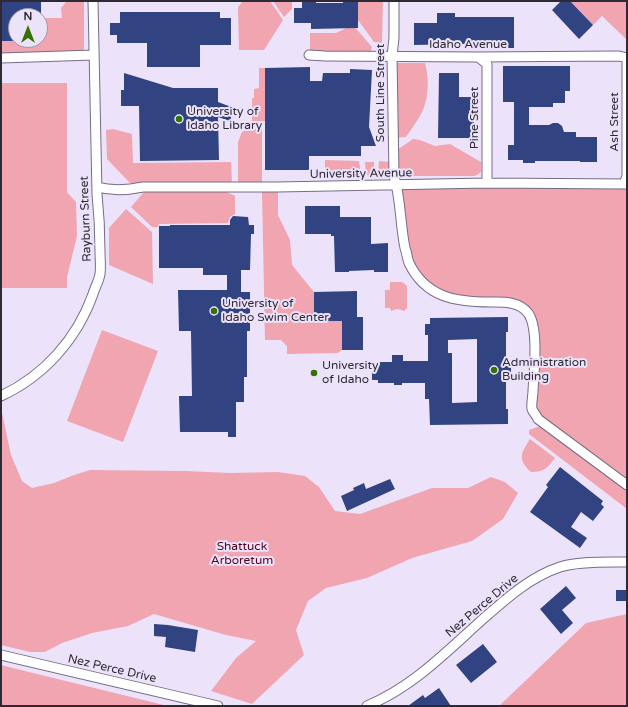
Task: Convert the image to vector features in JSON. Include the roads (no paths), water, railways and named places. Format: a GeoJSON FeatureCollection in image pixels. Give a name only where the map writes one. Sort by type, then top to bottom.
{"type":"FeatureCollection","features":[{"type":"Feature","properties":{"kind":"street","name":"Rayburn Street"},"geometry":{"type":"LineString","coordinates":[[1,396],[27,382],[47,365],[70,339],[88,309],[100,273],[93,1]]}},
{"type":"Feature","properties":{"kind":"street","name":"South Line Street"},"geometry":{"type":"LineString","coordinates":[[394,1],[394,38],[392,56],[394,176],[403,238],[409,262],[418,278],[436,294],[456,300],[504,302],[515,304],[527,312],[532,321],[534,334],[532,409],[538,419],[627,485]]}},
{"type":"Feature","properties":{"kind":"street"},"geometry":{"type":"LineString","coordinates":[[1,58],[94,55]]}},
{"type":"Feature","properties":{"kind":"street","name":"Idaho Avenue"},"geometry":{"type":"LineString","coordinates":[[309,55],[478,57],[619,56],[627,59]]}},
{"type":"Feature","properties":{"kind":"street","name":"Pine Street"},"geometry":{"type":"LineString","coordinates":[[478,57],[487,64],[487,183]]}},
{"type":"Feature","properties":{"kind":"street","name":"Ash Street"},"geometry":{"type":"LineString","coordinates":[[625,184],[627,176],[627,59]]}},
{"type":"Feature","properties":{"kind":"street","name":"University Avenue"},"geometry":{"type":"LineString","coordinates":[[97,187],[130,190],[143,187],[278,187],[487,183],[625,184]]}},
{"type":"Feature","properties":{"kind":"street","name":"Nez Perce Drive"},"geometry":{"type":"LineString","coordinates":[[367,706],[394,693],[418,677],[512,593],[541,574],[562,566],[586,563],[627,562]]}},
{"type":"Feature","properties":{"kind":"street","name":"Nez Perce Drive"},"geometry":{"type":"LineString","coordinates":[[1,655],[218,706]]}},
{"type":"Feature","properties":{"kind":"place","name":"University of Idaho Library"},"geometry":{"type":"Point","coordinates":[179,119]}},
{"type":"Feature","properties":{"kind":"place","name":"University of Idaho Swim Center"},"geometry":{"type":"Point","coordinates":[214,311]}},
{"type":"Feature","properties":{"kind":"place","name":"Administration Building"},"geometry":{"type":"Point","coordinates":[494,370]}},
{"type":"Feature","properties":{"kind":"place","name":"University of Idaho"},"geometry":{"type":"Point","coordinates":[314,373]}},
{"type":"Feature","properties":{"kind":"park label","name":"Shattuck Arboretum"},"geometry":{"type":"Point","coordinates":[242,554]}}]}
